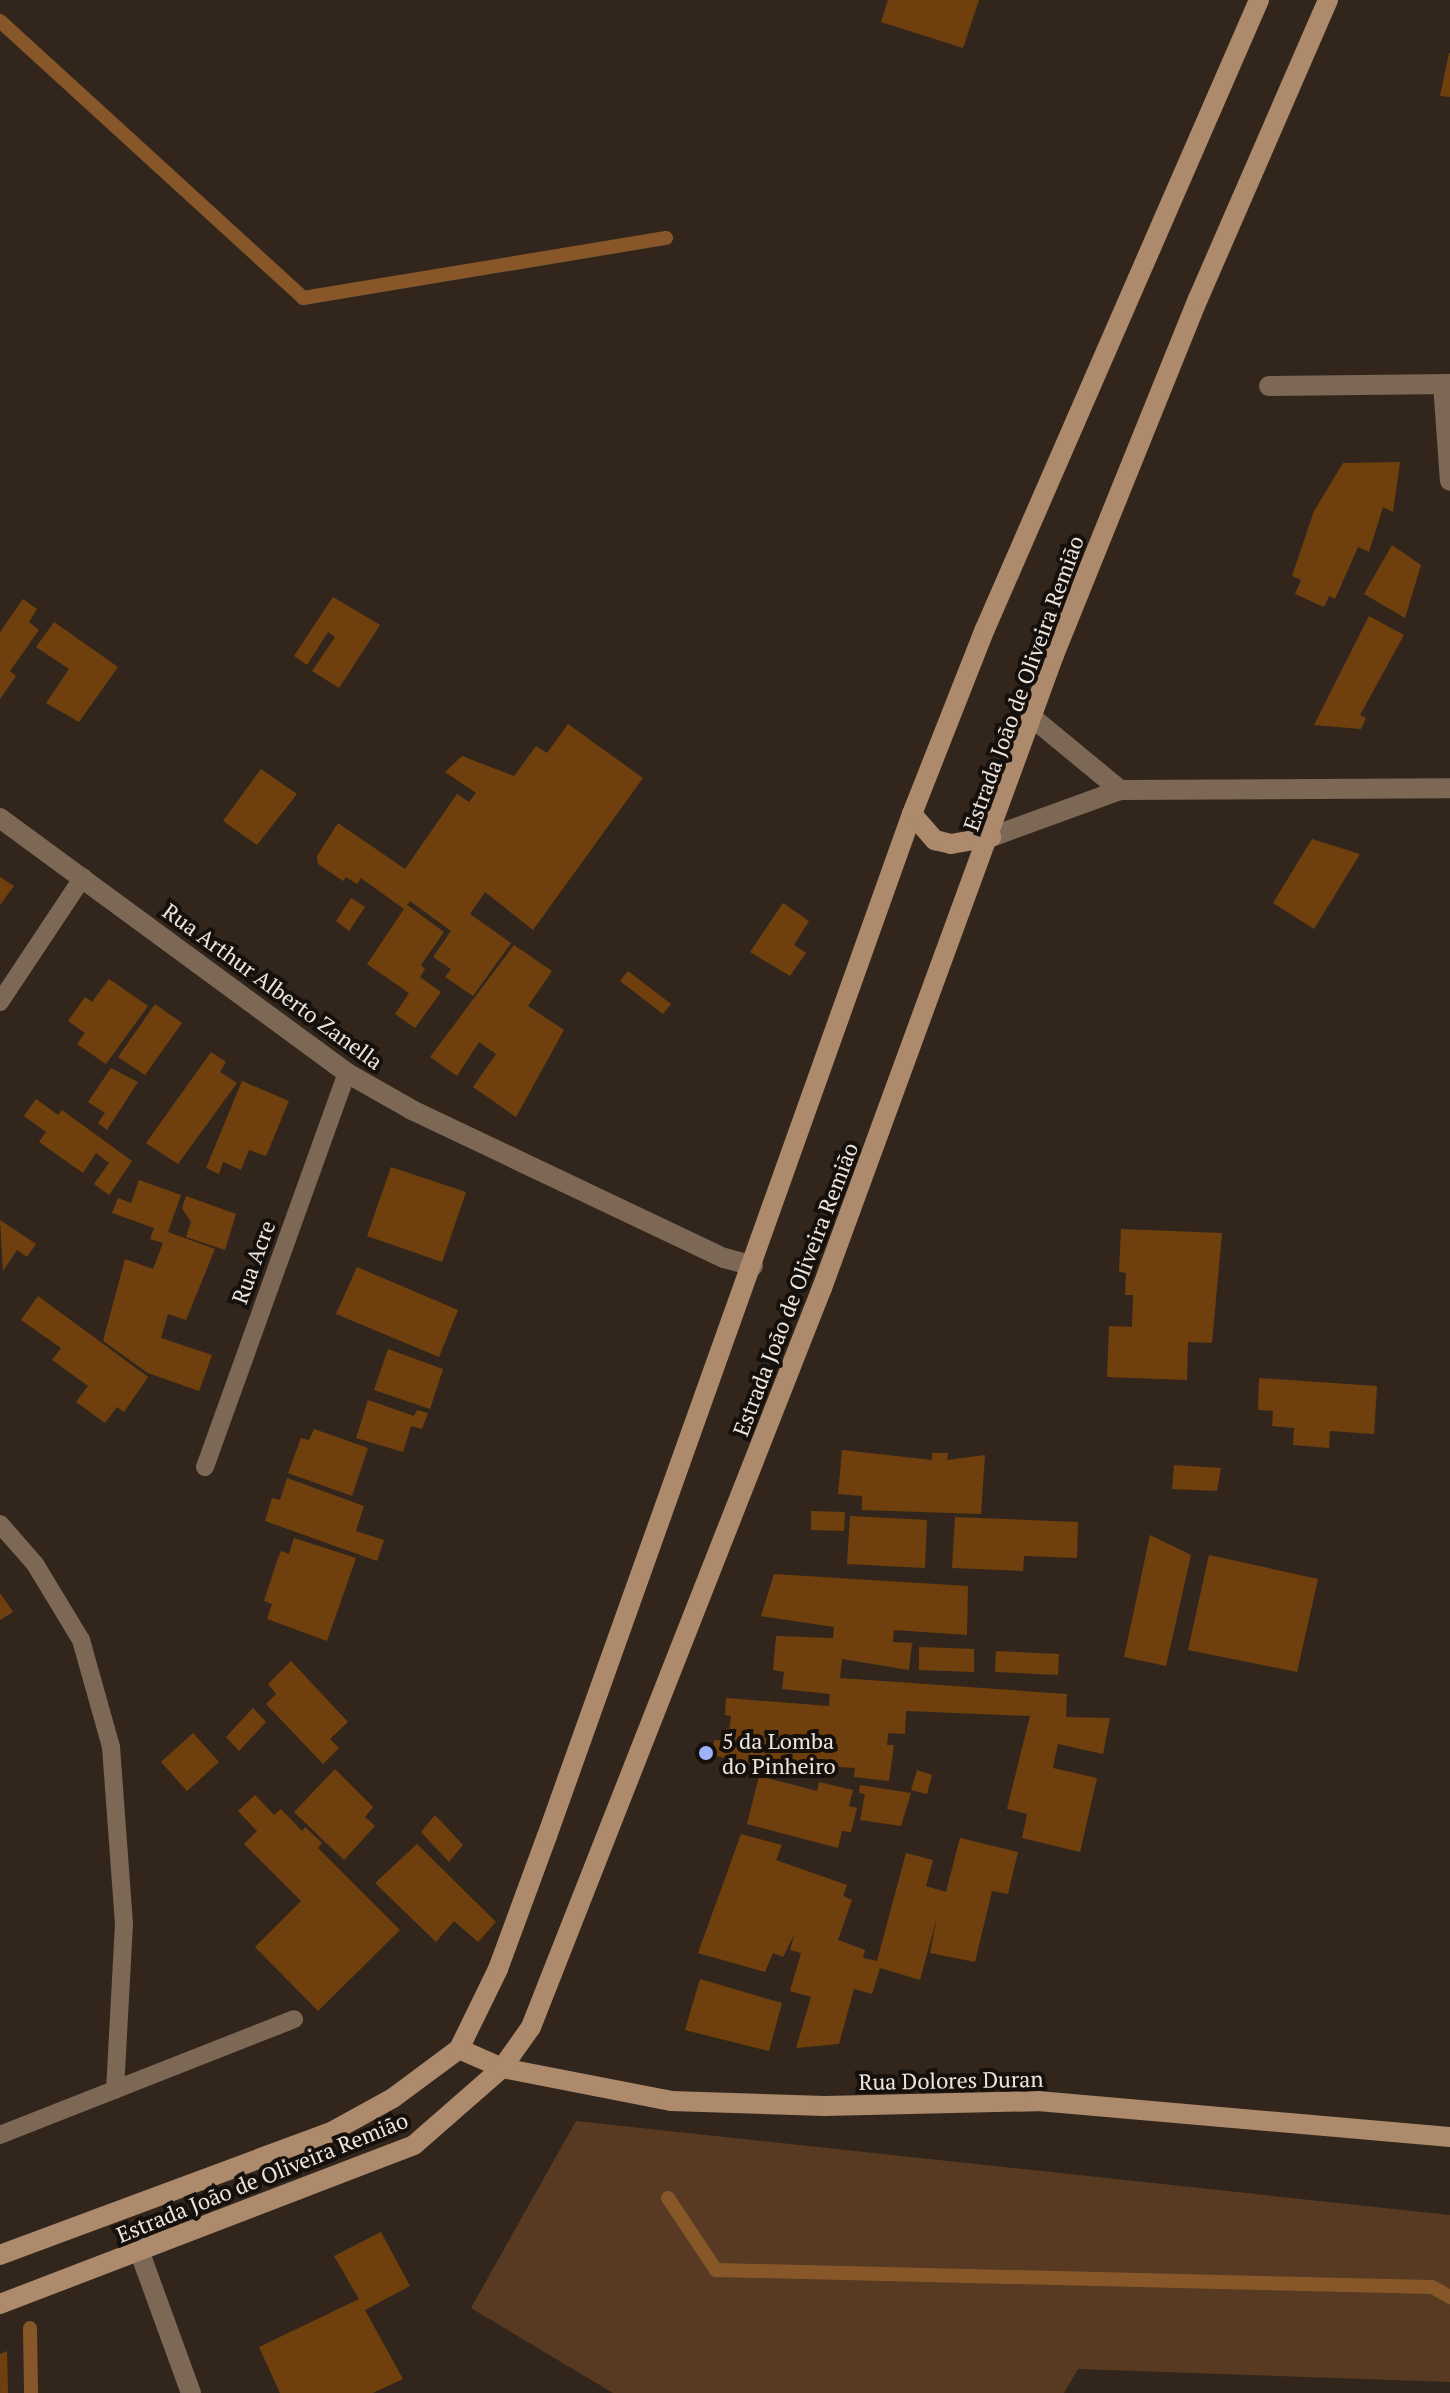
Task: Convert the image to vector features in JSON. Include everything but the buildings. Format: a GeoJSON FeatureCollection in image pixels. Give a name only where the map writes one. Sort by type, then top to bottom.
{"type":"FeatureCollection","features":[{"type":"Feature","properties":{"kind":"main road","name":"Estrada João de Oliveira Remião"},"geometry":{"type":"LineString","coordinates":[[0,2255],[333,2131],[393,2098],[459,2049],[498,1969],[753,1266],[912,814],[985,629],[1259,0]]}},
{"type":"Feature","properties":{"kind":"main road","name":"Estrada João de Oliveira Remião"},"geometry":{"type":"LineString","coordinates":[[0,2304],[140,2253],[414,2145],[502,2068],[531,2027],[549,1989],[991,837],[1054,655],[1198,299],[1328,0]]}},
{"type":"Feature","properties":{"kind":"main road"},"geometry":{"type":"LineString","coordinates":[[912,814],[935,840],[951,844],[991,837]]}},
{"type":"Feature","properties":{"kind":"main road","name":"Rua Dolores Duran"},"geometry":{"type":"LineString","coordinates":[[459,2049],[502,2068],[671,2101],[825,2106],[1038,2101],[1450,2137]]}},
{"type":"Feature","properties":{"kind":"street"},"geometry":{"type":"LineString","coordinates":[[1269,386],[1447,384],[1450,481]]}},
{"type":"Feature","properties":{"kind":"street"},"geometry":{"type":"LineString","coordinates":[[1034,719],[1120,790]]}},
{"type":"Feature","properties":{"kind":"street"},"geometry":{"type":"LineString","coordinates":[[991,837],[1120,790],[1450,788]]}},
{"type":"Feature","properties":{"kind":"street","name":"Rua Arthur Alberto Zanella"},"geometry":{"type":"LineString","coordinates":[[0,818],[347,1073],[426,1117],[724,1258],[753,1266]]}},
{"type":"Feature","properties":{"kind":"street"},"geometry":{"type":"LineString","coordinates":[[140,2253],[191,2393]]}},
{"type":"Feature","properties":{"kind":"lane"},"geometry":{"type":"LineString","coordinates":[[0,1002],[83,877]]}},
{"type":"Feature","properties":{"kind":"lane","name":"Rua Acre"},"geometry":{"type":"LineString","coordinates":[[205,1467],[347,1073]]}},
{"type":"Feature","properties":{"kind":"lane"},"geometry":{"type":"LineString","coordinates":[[0,1524],[35,1564],[81,1640],[111,1747],[124,1924],[115,2090]]}},
{"type":"Feature","properties":{"kind":"lane"},"geometry":{"type":"LineString","coordinates":[[0,2135],[294,2019]]}},
{"type":"Feature","properties":{"kind":"shaded area"},"geometry":{"type":"Polygon","coordinates":[[[576,2121],[1450,2215],[1450,2382],[1078,2369],[1064,2393],[613,2393],[471,2308],[576,2121]]]}},
{"type":"Feature","properties":{"kind":"waterway"},"geometry":{"type":"LineString","coordinates":[[0,21],[303,298],[666,238]]}},
{"type":"Feature","properties":{"kind":"waterway"},"geometry":{"type":"LineString","coordinates":[[668,2198],[716,2270],[1432,2287],[1450,2297]]}},
{"type":"Feature","properties":{"kind":"waterway"},"geometry":{"type":"LineString","coordinates":[[30,2328],[31,2393]]}},
{"type":"Feature","properties":{"kind":"place","name":"5 da Lomba do Pinheiro"},"geometry":{"type":"Point","coordinates":[706,1753]}}]}
